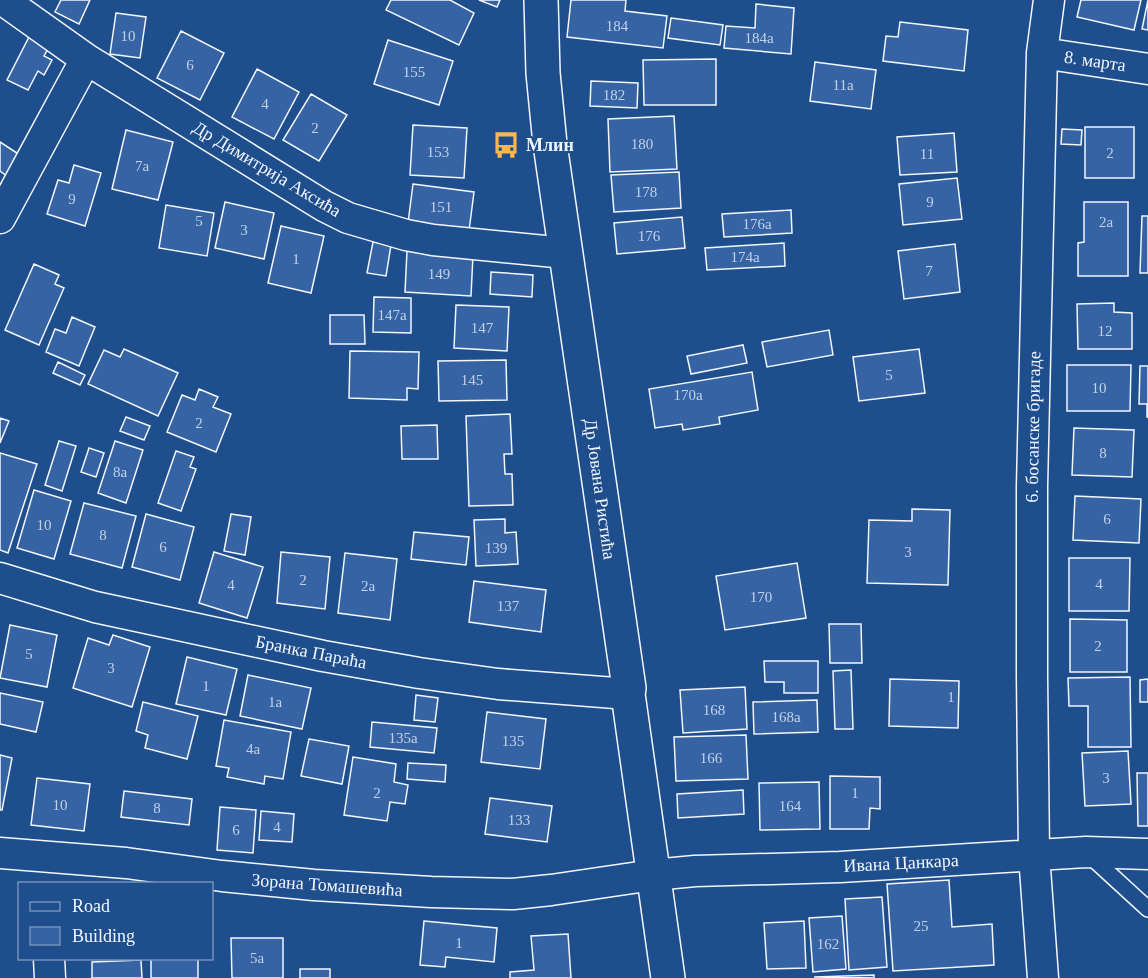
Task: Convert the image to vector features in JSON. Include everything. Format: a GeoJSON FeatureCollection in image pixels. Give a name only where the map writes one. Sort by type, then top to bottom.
{"type":"FeatureCollection","features":[{"type":"Feature","properties":{"kind":"street","name":"Др Димитрија Аксића"},"geometry":{"type":"LineString","coordinates":[[3,0],[86,59],[324,206],[348,218],[406,235],[433,240],[565,254]]}},
{"type":"Feature","properties":{"kind":"street","name":"Др Јована Ристића"},"geometry":{"type":"LineString","coordinates":[[541,0],[543,73],[549,132],[628,676],[628,694],[668,978]]}},
{"type":"Feature","properties":{"kind":"street","name":"6. босанске бригаде"},"geometry":{"type":"LineString","coordinates":[[1043,978],[1034,855],[1032,487],[1042,53],[1049,0]]}},
{"type":"Feature","properties":{"kind":"street","name":"8. марта"},"geometry":{"type":"LineString","coordinates":[[1042,53],[1148,69]]}},
{"type":"Feature","properties":{"kind":"street"},"geometry":{"type":"LineString","coordinates":[[0,218],[86,59]]}},
{"type":"Feature","properties":{"kind":"street","name":"Бранка Параћа"},"geometry":{"type":"LineString","coordinates":[[0,578],[95,607],[376,666],[498,684],[628,694]]}},
{"type":"Feature","properties":{"kind":"street","name":"Ивана Цанкара"},"geometry":{"type":"LineString","coordinates":[[653,875],[695,871],[840,867],[1086,852],[1148,854]]}},
{"type":"Feature","properties":{"kind":"street","name":"Зорана Томашевића"},"geometry":{"type":"LineString","coordinates":[[0,853],[47,870],[126,863],[291,883],[431,892],[513,894],[653,875]]}},
{"type":"Feature","properties":{"kind":"street"},"geometry":{"type":"LineString","coordinates":[[49,960],[50,978]]}},
{"type":"Feature","properties":{"kind":"lane"},"geometry":{"type":"LineString","coordinates":[[1086,852],[1148,909]]}},
{"type":"Feature","properties":{"kind":"building"},"geometry":{"type":"Polygon","coordinates":[[[61,0],[90,0],[79,24],[55,12],[61,0]]]}},
{"type":"Feature","properties":{"kind":"building"},"geometry":{"type":"Polygon","coordinates":[[[391,0],[450,0],[474,13],[459,45],[386,10],[391,0]]]}},
{"type":"Feature","properties":{"kind":"building"},"geometry":{"type":"Polygon","coordinates":[[[479,0],[500,0],[497,7],[479,0]]]}},
{"type":"Feature","properties":{"kind":"building"},"geometry":{"type":"Polygon","coordinates":[[[571,0],[626,0],[625,11],[667,16],[663,48],[567,37],[571,0]]]}},
{"type":"Feature","properties":{"kind":"building"},"geometry":{"type":"Polygon","coordinates":[[[1081,0],[1141,0],[1134,30],[1077,17],[1081,0]]]}},
{"type":"Feature","properties":{"kind":"building"},"geometry":{"type":"Polygon","coordinates":[[[1148,0],[1148,30],[1142,29],[1148,0]]]}},
{"type":"Feature","properties":{"kind":"building"},"geometry":{"type":"Polygon","coordinates":[[[756,4],[794,8],[791,54],[724,48],[726,26],[755,28],[756,4]]]}},
{"type":"Feature","properties":{"kind":"building"},"geometry":{"type":"Polygon","coordinates":[[[116,13],[146,17],[140,58],[110,54],[116,13]]]}},
{"type":"Feature","properties":{"kind":"building"},"geometry":{"type":"Polygon","coordinates":[[[671,18],[723,25],[720,45],[668,38],[671,18]]]}},
{"type":"Feature","properties":{"kind":"building"},"geometry":{"type":"Polygon","coordinates":[[[900,22],[968,30],[964,71],[883,61],[886,36],[898,37],[900,22]]]}},
{"type":"Feature","properties":{"kind":"building"},"geometry":{"type":"Polygon","coordinates":[[[181,31],[224,53],[200,100],[157,78],[181,31]]]}},
{"type":"Feature","properties":{"kind":"building"},"geometry":{"type":"Polygon","coordinates":[[[29,37],[49,47],[44,56],[52,60],[44,75],[38,71],[28,90],[7,80],[29,37]]]}},
{"type":"Feature","properties":{"kind":"building"},"geometry":{"type":"Polygon","coordinates":[[[388,40],[453,61],[439,105],[374,84],[388,40]]]}},
{"type":"Feature","properties":{"kind":"building"},"geometry":{"type":"Polygon","coordinates":[[[716,59],[716,105],[644,105],[643,60],[716,59]]]}},
{"type":"Feature","properties":{"kind":"building"},"geometry":{"type":"Polygon","coordinates":[[[815,62],[876,70],[871,109],[810,101],[815,62]]]}},
{"type":"Feature","properties":{"kind":"building"},"geometry":{"type":"Polygon","coordinates":[[[257,69],[299,92],[274,139],[232,117],[257,69]]]}},
{"type":"Feature","properties":{"kind":"building"},"geometry":{"type":"Polygon","coordinates":[[[591,81],[638,83],[637,108],[590,106],[591,81]]]}},
{"type":"Feature","properties":{"kind":"building"},"geometry":{"type":"Polygon","coordinates":[[[311,94],[347,115],[319,161],[283,140],[311,94]]]}},
{"type":"Feature","properties":{"kind":"building"},"geometry":{"type":"Polygon","coordinates":[[[674,116],[677,169],[610,172],[608,119],[674,116]]]}},
{"type":"Feature","properties":{"kind":"building"},"geometry":{"type":"Polygon","coordinates":[[[413,125],[467,128],[464,178],[410,175],[413,125]]]}},
{"type":"Feature","properties":{"kind":"building"},"geometry":{"type":"Polygon","coordinates":[[[1085,127],[1134,127],[1134,178],[1085,178],[1085,127]]]}},
{"type":"Feature","properties":{"kind":"building"},"geometry":{"type":"Polygon","coordinates":[[[1062,129],[1082,130],[1081,145],[1061,144],[1062,129]]]}},
{"type":"Feature","properties":{"kind":"building"},"geometry":{"type":"Polygon","coordinates":[[[126,130],[173,142],[158,200],[112,189],[126,130]]]}},
{"type":"Feature","properties":{"kind":"building"},"geometry":{"type":"Polygon","coordinates":[[[954,133],[957,172],[900,175],[897,137],[954,133]]]}},
{"type":"Feature","properties":{"kind":"building"},"geometry":{"type":"Polygon","coordinates":[[[0,142],[20,155],[7,176],[0,171],[0,142]]]}},
{"type":"Feature","properties":{"kind":"building"},"geometry":{"type":"Polygon","coordinates":[[[74,165],[101,173],[85,226],[47,214],[58,180],[69,183],[74,165]]]}},
{"type":"Feature","properties":{"kind":"building"},"geometry":{"type":"Polygon","coordinates":[[[679,172],[681,208],[614,212],[611,175],[679,172]]]}},
{"type":"Feature","properties":{"kind":"building"},"geometry":{"type":"Polygon","coordinates":[[[957,178],[962,219],[903,225],[899,184],[957,178]]]}},
{"type":"Feature","properties":{"kind":"building"},"geometry":{"type":"Polygon","coordinates":[[[413,184],[474,192],[469,231],[408,223],[413,184]]]}},
{"type":"Feature","properties":{"kind":"building"},"geometry":{"type":"Polygon","coordinates":[[[225,202],[274,213],[264,259],[215,248],[225,202]]]}},
{"type":"Feature","properties":{"kind":"building"},"geometry":{"type":"Polygon","coordinates":[[[1084,202],[1128,202],[1128,276],[1078,276],[1078,243],[1084,242],[1084,202]]]}},
{"type":"Feature","properties":{"kind":"building"},"geometry":{"type":"Polygon","coordinates":[[[166,205],[214,213],[207,256],[159,248],[166,205]]]}},
{"type":"Feature","properties":{"kind":"building"},"geometry":{"type":"Polygon","coordinates":[[[791,210],[792,233],[724,237],[722,214],[791,210]]]}},
{"type":"Feature","properties":{"kind":"building"},"geometry":{"type":"Polygon","coordinates":[[[1142,216],[1148,216],[1148,273],[1140,273],[1142,216]]]}},
{"type":"Feature","properties":{"kind":"building"},"geometry":{"type":"Polygon","coordinates":[[[682,217],[685,248],[617,254],[614,223],[682,217]]]}},
{"type":"Feature","properties":{"kind":"building"},"geometry":{"type":"Polygon","coordinates":[[[281,226],[324,236],[311,293],[268,283],[281,226]]]}},
{"type":"Feature","properties":{"kind":"building"},"geometry":{"type":"Polygon","coordinates":[[[373,242],[391,245],[386,276],[367,273],[373,242]]]}},
{"type":"Feature","properties":{"kind":"building"},"geometry":{"type":"Polygon","coordinates":[[[784,243],[785,266],[707,270],[705,248],[784,243]]]}},
{"type":"Feature","properties":{"kind":"building"},"geometry":{"type":"Polygon","coordinates":[[[955,244],[960,292],[904,299],[898,251],[955,244]]]}},
{"type":"Feature","properties":{"kind":"building"},"geometry":{"type":"Polygon","coordinates":[[[407,251],[473,255],[471,296],[405,292],[407,251]]]}},
{"type":"Feature","properties":{"kind":"building"},"geometry":{"type":"Polygon","coordinates":[[[34,264],[59,275],[55,284],[64,288],[39,345],[5,330],[34,264]]]}},
{"type":"Feature","properties":{"kind":"building"},"geometry":{"type":"Polygon","coordinates":[[[491,272],[533,275],[532,297],[490,294],[491,272]]]}},
{"type":"Feature","properties":{"kind":"building"},"geometry":{"type":"Polygon","coordinates":[[[374,297],[411,298],[411,333],[373,332],[374,297]]]}},
{"type":"Feature","properties":{"kind":"building"},"geometry":{"type":"Polygon","coordinates":[[[1114,303],[1114,312],[1132,313],[1132,349],[1078,349],[1077,304],[1114,303]]]}},
{"type":"Feature","properties":{"kind":"building"},"geometry":{"type":"Polygon","coordinates":[[[456,305],[509,307],[507,351],[454,348],[456,305]]]}},
{"type":"Feature","properties":{"kind":"building"},"geometry":{"type":"Polygon","coordinates":[[[330,315],[364,315],[365,344],[330,344],[330,315]]]}},
{"type":"Feature","properties":{"kind":"building"},"geometry":{"type":"Polygon","coordinates":[[[72,317],[95,327],[79,366],[46,352],[55,329],[66,333],[72,317]]]}},
{"type":"Feature","properties":{"kind":"building"},"geometry":{"type":"Polygon","coordinates":[[[829,330],[833,355],[767,367],[762,342],[829,330]]]}},
{"type":"Feature","properties":{"kind":"building"},"geometry":{"type":"Polygon","coordinates":[[[743,345],[747,363],[691,374],[687,356],[743,345]]]}},
{"type":"Feature","properties":{"kind":"building"},"geometry":{"type":"Polygon","coordinates":[[[124,349],[178,373],[158,416],[88,384],[104,350],[120,357],[124,349]]]}},
{"type":"Feature","properties":{"kind":"building"},"geometry":{"type":"Polygon","coordinates":[[[919,349],[925,393],[859,401],[853,357],[919,349]]]}},
{"type":"Feature","properties":{"kind":"building"},"geometry":{"type":"Polygon","coordinates":[[[350,351],[419,352],[418,389],[407,388],[407,400],[349,398],[350,351]]]}},
{"type":"Feature","properties":{"kind":"building"},"geometry":{"type":"Polygon","coordinates":[[[506,360],[507,400],[439,401],[438,361],[506,360]]]}},
{"type":"Feature","properties":{"kind":"building"},"geometry":{"type":"Polygon","coordinates":[[[58,362],[85,375],[80,385],[53,373],[58,362]]]}},
{"type":"Feature","properties":{"kind":"building"},"geometry":{"type":"Polygon","coordinates":[[[1067,365],[1131,365],[1130,411],[1067,411],[1067,365]]]}},
{"type":"Feature","properties":{"kind":"building"},"geometry":{"type":"Polygon","coordinates":[[[1140,366],[1148,366],[1148,417],[1147,404],[1139,404],[1140,366]]]}},
{"type":"Feature","properties":{"kind":"building"},"geometry":{"type":"Polygon","coordinates":[[[752,372],[758,410],[719,417],[720,424],[683,430],[682,424],[655,428],[649,389],[752,372]]]}},
{"type":"Feature","properties":{"kind":"building"},"geometry":{"type":"Polygon","coordinates":[[[199,389],[218,397],[213,407],[231,414],[216,452],[167,432],[182,395],[195,400],[199,389]]]}},
{"type":"Feature","properties":{"kind":"building"},"geometry":{"type":"Polygon","coordinates":[[[510,414],[512,454],[504,454],[505,474],[512,474],[513,505],[469,506],[466,416],[510,414]]]}},
{"type":"Feature","properties":{"kind":"building"},"geometry":{"type":"Polygon","coordinates":[[[126,417],[150,426],[144,440],[120,431],[126,417]]]}},
{"type":"Feature","properties":{"kind":"building"},"geometry":{"type":"Polygon","coordinates":[[[0,418],[9,421],[0,443],[0,418]]]}},
{"type":"Feature","properties":{"kind":"building"},"geometry":{"type":"Polygon","coordinates":[[[437,425],[438,459],[402,459],[401,426],[437,425]]]}},
{"type":"Feature","properties":{"kind":"building"},"geometry":{"type":"Polygon","coordinates":[[[1074,428],[1134,430],[1132,477],[1072,475],[1074,428]]]}},
{"type":"Feature","properties":{"kind":"building"},"geometry":{"type":"Polygon","coordinates":[[[59,441],[76,446],[62,491],[45,485],[59,441]]]}},
{"type":"Feature","properties":{"kind":"building"},"geometry":{"type":"Polygon","coordinates":[[[115,441],[143,450],[126,503],[98,493],[115,441]]]}},
{"type":"Feature","properties":{"kind":"building"},"geometry":{"type":"Polygon","coordinates":[[[89,448],[104,453],[96,477],[81,472],[89,448]]]}},
{"type":"Feature","properties":{"kind":"building"},"geometry":{"type":"Polygon","coordinates":[[[176,451],[194,457],[190,467],[196,469],[181,511],[158,503],[176,451]]]}},
{"type":"Feature","properties":{"kind":"building"},"geometry":{"type":"Polygon","coordinates":[[[0,453],[37,464],[8,553],[0,550],[0,453]]]}},
{"type":"Feature","properties":{"kind":"building"},"geometry":{"type":"Polygon","coordinates":[[[34,490],[71,501],[54,559],[17,548],[34,490]]]}},
{"type":"Feature","properties":{"kind":"building"},"geometry":{"type":"Polygon","coordinates":[[[1075,496],[1141,499],[1139,543],[1073,540],[1075,496]]]}},
{"type":"Feature","properties":{"kind":"building"},"geometry":{"type":"Polygon","coordinates":[[[84,503],[136,516],[122,568],[70,554],[84,503]]]}},
{"type":"Feature","properties":{"kind":"building"},"geometry":{"type":"Polygon","coordinates":[[[912,509],[950,510],[948,585],[867,583],[869,520],[912,521],[912,509]]]}},
{"type":"Feature","properties":{"kind":"building"},"geometry":{"type":"Polygon","coordinates":[[[146,514],[194,527],[180,580],[132,567],[146,514]]]}},
{"type":"Feature","properties":{"kind":"building"},"geometry":{"type":"Polygon","coordinates":[[[231,514],[251,517],[245,555],[224,551],[231,514]]]}},
{"type":"Feature","properties":{"kind":"building"},"geometry":{"type":"Polygon","coordinates":[[[505,519],[505,533],[516,532],[518,564],[476,566],[474,520],[505,519]]]}},
{"type":"Feature","properties":{"kind":"building"},"geometry":{"type":"Polygon","coordinates":[[[414,532],[469,537],[466,565],[411,559],[414,532]]]}},
{"type":"Feature","properties":{"kind":"building"},"geometry":{"type":"Polygon","coordinates":[[[214,552],[263,567],[247,618],[199,603],[214,552]]]}},
{"type":"Feature","properties":{"kind":"building"},"geometry":{"type":"Polygon","coordinates":[[[281,552],[330,557],[325,609],[277,603],[281,552]]]}},
{"type":"Feature","properties":{"kind":"building"},"geometry":{"type":"Polygon","coordinates":[[[345,553],[397,559],[390,620],[338,613],[345,553]]]}},
{"type":"Feature","properties":{"kind":"building"},"geometry":{"type":"Polygon","coordinates":[[[1069,558],[1130,558],[1129,611],[1069,611],[1069,558]]]}},
{"type":"Feature","properties":{"kind":"building"},"geometry":{"type":"Polygon","coordinates":[[[797,563],[806,618],[725,630],[716,576],[797,563]]]}},
{"type":"Feature","properties":{"kind":"building"},"geometry":{"type":"Polygon","coordinates":[[[474,581],[546,590],[541,632],[469,622],[474,581]]]}},
{"type":"Feature","properties":{"kind":"building"},"geometry":{"type":"Polygon","coordinates":[[[1070,619],[1127,620],[1127,672],[1070,672],[1070,619]]]}},
{"type":"Feature","properties":{"kind":"building"},"geometry":{"type":"Polygon","coordinates":[[[829,624],[861,624],[862,663],[830,663],[829,624]]]}},
{"type":"Feature","properties":{"kind":"building"},"geometry":{"type":"Polygon","coordinates":[[[10,625],[57,635],[47,687],[0,678],[10,625]]]}},
{"type":"Feature","properties":{"kind":"building"},"geometry":{"type":"Polygon","coordinates":[[[113,635],[150,647],[132,707],[73,688],[88,638],[109,645],[113,635]]]}},
{"type":"Feature","properties":{"kind":"building"},"geometry":{"type":"Polygon","coordinates":[[[187,657],[237,669],[226,715],[176,704],[187,657]]]}},
{"type":"Feature","properties":{"kind":"building"},"geometry":{"type":"Polygon","coordinates":[[[764,661],[818,661],[818,693],[784,693],[784,682],[765,682],[764,661]]]}},
{"type":"Feature","properties":{"kind":"building"},"geometry":{"type":"Polygon","coordinates":[[[851,670],[853,729],[835,729],[833,671],[851,670]]]}},
{"type":"Feature","properties":{"kind":"building"},"geometry":{"type":"Polygon","coordinates":[[[248,675],[311,688],[302,729],[240,716],[248,675]]]}},
{"type":"Feature","properties":{"kind":"building"},"geometry":{"type":"Polygon","coordinates":[[[1130,677],[1131,747],[1088,747],[1088,706],[1069,706],[1068,678],[1130,677]]]}},
{"type":"Feature","properties":{"kind":"building"},"geometry":{"type":"Polygon","coordinates":[[[890,679],[959,681],[958,728],[889,726],[890,679]]]}},
{"type":"Feature","properties":{"kind":"building"},"geometry":{"type":"Polygon","coordinates":[[[1148,679],[1148,702],[1140,702],[1140,680],[1148,679]]]}},
{"type":"Feature","properties":{"kind":"building"},"geometry":{"type":"Polygon","coordinates":[[[745,687],[747,729],[683,733],[680,690],[745,687]]]}},
{"type":"Feature","properties":{"kind":"building"},"geometry":{"type":"Polygon","coordinates":[[[0,693],[43,702],[36,732],[0,724],[0,693]]]}},
{"type":"Feature","properties":{"kind":"building"},"geometry":{"type":"Polygon","coordinates":[[[416,695],[438,698],[435,722],[414,720],[416,695]]]}},
{"type":"Feature","properties":{"kind":"building"},"geometry":{"type":"Polygon","coordinates":[[[817,700],[818,732],[754,734],[753,702],[817,700]]]}},
{"type":"Feature","properties":{"kind":"building"},"geometry":{"type":"Polygon","coordinates":[[[143,702],[198,716],[187,759],[145,748],[148,735],[136,731],[143,702]]]}},
{"type":"Feature","properties":{"kind":"building"},"geometry":{"type":"Polygon","coordinates":[[[487,712],[546,719],[540,769],[481,762],[487,712]]]}},
{"type":"Feature","properties":{"kind":"building"},"geometry":{"type":"Polygon","coordinates":[[[224,720],[291,732],[283,779],[265,776],[264,784],[227,777],[229,768],[216,766],[224,720]]]}},
{"type":"Feature","properties":{"kind":"building"},"geometry":{"type":"Polygon","coordinates":[[[372,722],[437,728],[434,753],[370,747],[372,722]]]}},
{"type":"Feature","properties":{"kind":"building"},"geometry":{"type":"Polygon","coordinates":[[[746,735],[748,779],[676,781],[674,737],[746,735]]]}},
{"type":"Feature","properties":{"kind":"building"},"geometry":{"type":"Polygon","coordinates":[[[309,739],[349,746],[342,784],[301,776],[309,739]]]}},
{"type":"Feature","properties":{"kind":"building"},"geometry":{"type":"Polygon","coordinates":[[[1128,751],[1131,804],[1085,806],[1082,753],[1128,751]]]}},
{"type":"Feature","properties":{"kind":"building"},"geometry":{"type":"Polygon","coordinates":[[[0,755],[12,758],[2,810],[0,810],[0,755]]]}},
{"type":"Feature","properties":{"kind":"building"},"geometry":{"type":"Polygon","coordinates":[[[353,757],[396,764],[394,782],[408,785],[405,804],[390,802],[387,821],[344,815],[353,757]]]}},
{"type":"Feature","properties":{"kind":"building"},"geometry":{"type":"Polygon","coordinates":[[[408,763],[446,765],[445,782],[407,779],[408,763]]]}},
{"type":"Feature","properties":{"kind":"building"},"geometry":{"type":"Polygon","coordinates":[[[1137,773],[1148,773],[1148,826],[1138,826],[1137,773]]]}},
{"type":"Feature","properties":{"kind":"building"},"geometry":{"type":"Polygon","coordinates":[[[830,776],[880,777],[880,809],[870,808],[869,829],[830,829],[830,776]]]}},
{"type":"Feature","properties":{"kind":"building"},"geometry":{"type":"Polygon","coordinates":[[[37,778],[90,784],[84,831],[31,825],[37,778]]]}},
{"type":"Feature","properties":{"kind":"building"},"geometry":{"type":"Polygon","coordinates":[[[819,782],[820,829],[760,830],[759,783],[819,782]]]}},
{"type":"Feature","properties":{"kind":"building"},"geometry":{"type":"Polygon","coordinates":[[[743,790],[744,814],[678,818],[677,794],[743,790]]]}},
{"type":"Feature","properties":{"kind":"building"},"geometry":{"type":"Polygon","coordinates":[[[124,791],[192,799],[189,825],[121,817],[124,791]]]}},
{"type":"Feature","properties":{"kind":"building"},"geometry":{"type":"Polygon","coordinates":[[[490,798],[552,806],[547,842],[485,834],[490,798]]]}},
{"type":"Feature","properties":{"kind":"building"},"geometry":{"type":"Polygon","coordinates":[[[220,807],[256,810],[253,853],[217,850],[220,807]]]}},
{"type":"Feature","properties":{"kind":"building"},"geometry":{"type":"Polygon","coordinates":[[[261,811],[294,814],[292,842],[259,840],[261,811]]]}},
{"type":"Feature","properties":{"kind":"building"},"geometry":{"type":"Polygon","coordinates":[[[949,880],[952,927],[992,924],[994,965],[893,971],[887,884],[949,880]]]}},
{"type":"Feature","properties":{"kind":"building"},"geometry":{"type":"Polygon","coordinates":[[[882,897],[887,967],[849,970],[845,899],[882,897]]]}},
{"type":"Feature","properties":{"kind":"building"},"geometry":{"type":"Polygon","coordinates":[[[842,916],[846,969],[813,972],[809,918],[842,916]]]}},
{"type":"Feature","properties":{"kind":"building"},"geometry":{"type":"Polygon","coordinates":[[[424,921],[497,928],[494,962],[446,957],[445,967],[420,965],[424,921]]]}},
{"type":"Feature","properties":{"kind":"building"},"geometry":{"type":"Polygon","coordinates":[[[804,921],[806,968],[767,969],[764,923],[804,921]]]}},
{"type":"Feature","properties":{"kind":"building"},"geometry":{"type":"Polygon","coordinates":[[[568,934],[571,978],[510,978],[510,972],[534,970],[531,936],[568,934]]]}},
{"type":"Feature","properties":{"kind":"building"},"geometry":{"type":"Polygon","coordinates":[[[231,938],[283,938],[283,978],[232,978],[231,938]]]}},
{"type":"Feature","properties":{"kind":"building"},"geometry":{"type":"Polygon","coordinates":[[[141,960],[142,978],[92,978],[92,962],[141,960]]]}},
{"type":"Feature","properties":{"kind":"building"},"geometry":{"type":"Polygon","coordinates":[[[151,960],[198,960],[198,978],[151,978],[151,960]]]}},
{"type":"Feature","properties":{"kind":"building"},"geometry":{"type":"Polygon","coordinates":[[[300,969],[330,969],[330,978],[300,978],[300,969]]]}},
{"type":"Feature","properties":{"kind":"building"},"geometry":{"type":"Polygon","coordinates":[[[874,975],[874,978],[814,977],[874,975]]]}},
{"type":"Feature","properties":{"kind":"place","name":"Млин"},"geometry":{"type":"Point","coordinates":[506,145]}}]}
